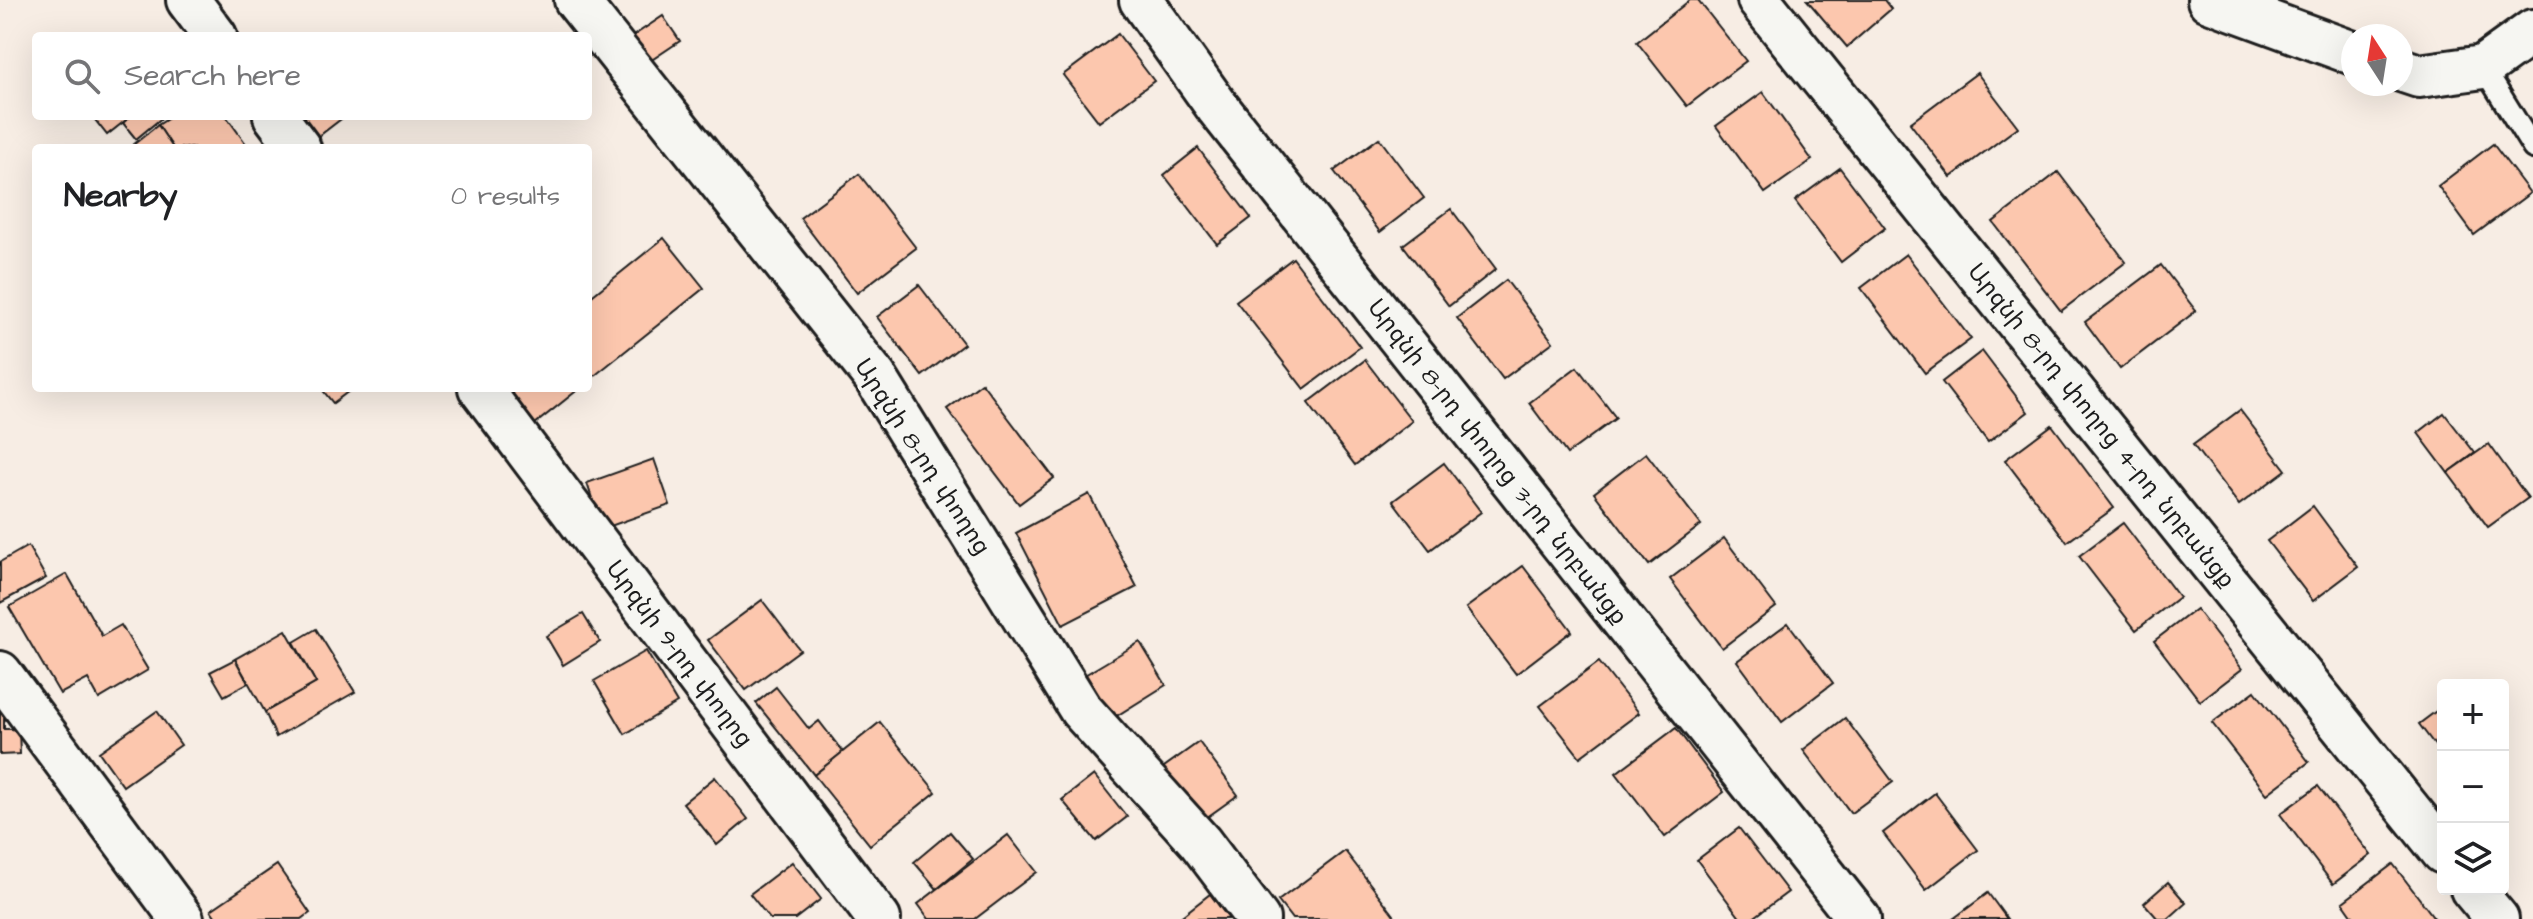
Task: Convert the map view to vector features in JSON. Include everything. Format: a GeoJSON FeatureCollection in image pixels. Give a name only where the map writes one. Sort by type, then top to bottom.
{"type":"FeatureCollection","features":[{"type":"Feature","properties":{"kind":"street"},"geometry":{"type":"LineString","coordinates":[[188,0],[212,32]]}},
{"type":"Feature","properties":{"kind":"street","name":"Արզնի 8-րդ փողոց"},"geometry":{"type":"LineString","coordinates":[[576,0],[875,377],[1081,710],[1200,842],[1258,919]]}},
{"type":"Feature","properties":{"kind":"street","name":"Արզնի 8-րդ փողոց 3-րդ նրբանցք"},"geometry":{"type":"LineString","coordinates":[[1141,0],[1218,108],[1859,919]]}},
{"type":"Feature","properties":{"kind":"street","name":"Արզնի 8-րդ փողոց 4-րդ նրբանցք"},"geometry":{"type":"LineString","coordinates":[[1759,0],[2437,845]]}},
{"type":"Feature","properties":{"kind":"street"},"geometry":{"type":"LineString","coordinates":[[2209,0],[2341,49]]}},
{"type":"Feature","properties":{"kind":"street"},"geometry":{"type":"LineString","coordinates":[[2413,74],[2419,76],[2483,67],[2533,31]]}},
{"type":"Feature","properties":{"kind":"street"},"geometry":{"type":"LineString","coordinates":[[278,120],[296,144]]}},
{"type":"Feature","properties":{"kind":"street","name":"Արզնի 9-րդ փողոց"},"geometry":{"type":"LineString","coordinates":[[483,392],[879,919]]}},
{"type":"Feature","properties":{"kind":"street"},"geometry":{"type":"LineString","coordinates":[[0,673],[182,919]]}},
{"type":"Feature","properties":{"kind":"street"},"geometry":{"type":"LineString","coordinates":[[2477,895],[2497,919]]}},
{"type":"Feature","properties":{"kind":"lane"},"geometry":{"type":"LineString","coordinates":[[2483,67],[2533,148]]}},
{"type":"Feature","properties":{"kind":"building"},"geometry":{"type":"Polygon","coordinates":[[[1690,0],[1698,0],[1746,61],[1687,106],[1637,42],[1690,0]]]}},
{"type":"Feature","properties":{"kind":"building"},"geometry":{"type":"Polygon","coordinates":[[[1807,0],[1884,0],[1891,9],[1847,47],[1807,0]]]}},
{"type":"Feature","properties":{"kind":"building"},"geometry":{"type":"Polygon","coordinates":[[[663,16],[680,41],[644,65],[627,40],[663,16]]]}},
{"type":"Feature","properties":{"kind":"building"},"geometry":{"type":"Polygon","coordinates":[[[1118,34],[1154,81],[1099,122],[1063,75],[1118,34]]]}},
{"type":"Feature","properties":{"kind":"building"},"geometry":{"type":"Polygon","coordinates":[[[1977,73],[2018,127],[1951,177],[1910,123],[1977,73]]]}},
{"type":"Feature","properties":{"kind":"building"},"geometry":{"type":"Polygon","coordinates":[[[1763,92],[1812,160],[1765,193],[1716,126],[1763,92]]]}},
{"type":"Feature","properties":{"kind":"building"},"geometry":{"type":"Polygon","coordinates":[[[95,120],[126,120],[107,135],[95,120]]]}},
{"type":"Feature","properties":{"kind":"building"},"geometry":{"type":"Polygon","coordinates":[[[126,120],[159,120],[136,139],[123,123],[126,120]]]}},
{"type":"Feature","properties":{"kind":"building"},"geometry":{"type":"Polygon","coordinates":[[[166,120],[229,120],[246,144],[170,144],[158,125],[166,120]]]}},
{"type":"Feature","properties":{"kind":"building"},"geometry":{"type":"Polygon","coordinates":[[[300,120],[340,120],[315,139],[300,120]]]}},
{"type":"Feature","properties":{"kind":"building"},"geometry":{"type":"Polygon","coordinates":[[[158,125],[170,144],[134,144],[158,125]]]}},
{"type":"Feature","properties":{"kind":"building"},"geometry":{"type":"Polygon","coordinates":[[[1379,138],[1424,198],[1380,232],[1334,171],[1379,138]]]}},
{"type":"Feature","properties":{"kind":"building"},"geometry":{"type":"Polygon","coordinates":[[[2493,144],[2530,193],[2474,235],[2438,186],[2493,144]]]}},
{"type":"Feature","properties":{"kind":"building"},"geometry":{"type":"Polygon","coordinates":[[[1198,148],[1251,218],[1217,244],[1164,175],[1198,148]]]}},
{"type":"Feature","properties":{"kind":"building"},"geometry":{"type":"Polygon","coordinates":[[[1840,168],[1885,228],[1841,262],[1795,201],[1840,168]]]}},
{"type":"Feature","properties":{"kind":"building"},"geometry":{"type":"Polygon","coordinates":[[[2058,172],[2126,262],[2061,311],[1993,222],[2058,172]]]}},
{"type":"Feature","properties":{"kind":"building"},"geometry":{"type":"Polygon","coordinates":[[[859,174],[916,248],[857,293],[800,218],[859,174]]]}},
{"type":"Feature","properties":{"kind":"building"},"geometry":{"type":"Polygon","coordinates":[[[1451,209],[1496,269],[1449,306],[1403,245],[1451,209]]]}},
{"type":"Feature","properties":{"kind":"building"},"geometry":{"type":"Polygon","coordinates":[[[664,238],[704,288],[592,378],[592,296],[664,238]]]}},
{"type":"Feature","properties":{"kind":"building"},"geometry":{"type":"Polygon","coordinates":[[[1906,254],[1971,339],[1925,373],[1861,288],[1906,254]]]}},
{"type":"Feature","properties":{"kind":"building"},"geometry":{"type":"Polygon","coordinates":[[[1293,258],[1360,347],[1304,389],[1236,301],[1293,258]]]}},
{"type":"Feature","properties":{"kind":"building"},"geometry":{"type":"Polygon","coordinates":[[[2161,265],[2196,311],[2120,369],[2085,322],[2161,265]]]}},
{"type":"Feature","properties":{"kind":"building"},"geometry":{"type":"Polygon","coordinates":[[[1506,280],[1553,342],[1503,379],[1457,318],[1506,280]]]}},
{"type":"Feature","properties":{"kind":"building"},"geometry":{"type":"Polygon","coordinates":[[[919,285],[964,344],[922,376],[877,317],[919,285]]]}},
{"type":"Feature","properties":{"kind":"building"},"geometry":{"type":"Polygon","coordinates":[[[1982,351],[2028,412],[1988,442],[1942,382],[1982,351]]]}},
{"type":"Feature","properties":{"kind":"building"},"geometry":{"type":"Polygon","coordinates":[[[1365,360],[1412,421],[1355,465],[1308,403],[1365,360]]]}},
{"type":"Feature","properties":{"kind":"building"},"geometry":{"type":"Polygon","coordinates":[[[1577,367],[1616,418],[1567,454],[1529,403],[1577,367]]]}},
{"type":"Feature","properties":{"kind":"building"},"geometry":{"type":"Polygon","coordinates":[[[982,383],[1054,478],[1019,504],[947,409],[982,383]]]}},
{"type":"Feature","properties":{"kind":"building"},"geometry":{"type":"Polygon","coordinates":[[[324,392],[348,392],[333,403],[324,392]]]}},
{"type":"Feature","properties":{"kind":"building"},"geometry":{"type":"Polygon","coordinates":[[[501,392],[575,392],[530,428],[501,392]]]}},
{"type":"Feature","properties":{"kind":"building"},"geometry":{"type":"Polygon","coordinates":[[[2240,410],[2286,470],[2239,505],[2193,445],[2240,410]]]}},
{"type":"Feature","properties":{"kind":"building"},"geometry":{"type":"Polygon","coordinates":[[[2444,413],[2475,453],[2448,473],[2418,433],[2444,413]]]}},
{"type":"Feature","properties":{"kind":"building"},"geometry":{"type":"Polygon","coordinates":[[[2052,425],[2114,508],[2067,542],[2005,460],[2052,425]]]}},
{"type":"Feature","properties":{"kind":"building"},"geometry":{"type":"Polygon","coordinates":[[[2489,444],[2528,498],[2488,527],[2448,473],[2489,444]]]}},
{"type":"Feature","properties":{"kind":"building"},"geometry":{"type":"Polygon","coordinates":[[[1646,453],[1701,525],[1649,565],[1594,493],[1646,453]]]}},
{"type":"Feature","properties":{"kind":"building"},"geometry":{"type":"Polygon","coordinates":[[[654,459],[670,505],[602,529],[587,483],[654,459]]]}},
{"type":"Feature","properties":{"kind":"building"},"geometry":{"type":"Polygon","coordinates":[[[1444,463],[1481,512],[1430,550],[1393,501],[1444,463]]]}},
{"type":"Feature","properties":{"kind":"building"},"geometry":{"type":"Polygon","coordinates":[[[1089,494],[1137,587],[1063,625],[1016,533],[1089,494]]]}},
{"type":"Feature","properties":{"kind":"building"},"geometry":{"type":"Polygon","coordinates":[[[2313,506],[2358,567],[2313,601],[2267,541],[2313,506]]]}},
{"type":"Feature","properties":{"kind":"building"},"geometry":{"type":"Polygon","coordinates":[[[2123,523],[2179,597],[2136,630],[2079,556],[2123,523]]]}},
{"type":"Feature","properties":{"kind":"building"},"geometry":{"type":"Polygon","coordinates":[[[1724,538],[1776,607],[1722,648],[1670,579],[1724,538]]]}},
{"type":"Feature","properties":{"kind":"building"},"geometry":{"type":"Polygon","coordinates":[[[28,546],[46,578],[0,603],[0,562],[28,546]]]}},
{"type":"Feature","properties":{"kind":"building"},"geometry":{"type":"Polygon","coordinates":[[[1523,566],[1572,631],[1516,674],[1466,608],[1523,566]]]}},
{"type":"Feature","properties":{"kind":"building"},"geometry":{"type":"Polygon","coordinates":[[[67,574],[102,636],[121,625],[148,670],[99,699],[88,679],[60,694],[9,607],[67,574]]]}},
{"type":"Feature","properties":{"kind":"building"},"geometry":{"type":"Polygon","coordinates":[[[762,600],[800,650],[746,690],[708,640],[762,600]]]}},
{"type":"Feature","properties":{"kind":"building"},"geometry":{"type":"Polygon","coordinates":[[[2196,609],[2242,669],[2200,701],[2154,641],[2196,609]]]}},
{"type":"Feature","properties":{"kind":"building"},"geometry":{"type":"Polygon","coordinates":[[[583,614],[600,642],[563,665],[546,636],[583,614]]]}},
{"type":"Feature","properties":{"kind":"building"},"geometry":{"type":"Polygon","coordinates":[[[1788,623],[1833,683],[1782,722],[1737,661],[1788,623]]]}},
{"type":"Feature","properties":{"kind":"building"},"geometry":{"type":"Polygon","coordinates":[[[316,629],[355,692],[276,737],[265,712],[316,683],[294,642],[316,629]]]}},
{"type":"Feature","properties":{"kind":"building"},"geometry":{"type":"Polygon","coordinates":[[[286,630],[316,683],[265,712],[235,659],[286,630]]]}},
{"type":"Feature","properties":{"kind":"building"},"geometry":{"type":"Polygon","coordinates":[[[1140,642],[1166,685],[1110,720],[1083,676],[1140,642]]]}},
{"type":"Feature","properties":{"kind":"building"},"geometry":{"type":"Polygon","coordinates":[[[646,651],[677,703],[625,734],[594,681],[646,651]]]}},
{"type":"Feature","properties":{"kind":"building"},"geometry":{"type":"Polygon","coordinates":[[[235,659],[248,683],[224,696],[210,672],[235,659]]]}},
{"type":"Feature","properties":{"kind":"building"},"geometry":{"type":"Polygon","coordinates":[[[1599,662],[1639,713],[1580,757],[1540,706],[1599,662]]]}},
{"type":"Feature","properties":{"kind":"building"},"geometry":{"type":"Polygon","coordinates":[[[776,687],[809,729],[819,721],[843,752],[814,775],[756,703],[776,687]]]}},
{"type":"Feature","properties":{"kind":"building"},"geometry":{"type":"Polygon","coordinates":[[[2255,691],[2309,762],[2267,794],[2212,723],[2255,691]]]}},
{"type":"Feature","properties":{"kind":"building"},"geometry":{"type":"Polygon","coordinates":[[[0,702],[4,702],[4,729],[19,729],[20,754],[0,755],[0,702]]]}},
{"type":"Feature","properties":{"kind":"building"},"geometry":{"type":"Polygon","coordinates":[[[2437,710],[2437,748],[2419,724],[2437,710]]]}},
{"type":"Feature","properties":{"kind":"building"},"geometry":{"type":"Polygon","coordinates":[[[157,711],[181,745],[123,786],[99,752],[157,711]]]}},
{"type":"Feature","properties":{"kind":"building"},"geometry":{"type":"Polygon","coordinates":[[[1845,718],[1893,782],[1851,813],[1803,750],[1845,718]]]}},
{"type":"Feature","properties":{"kind":"building"},"geometry":{"type":"Polygon","coordinates":[[[880,722],[936,792],[870,845],[814,775],[880,722]]]}},
{"type":"Feature","properties":{"kind":"building"},"geometry":{"type":"Polygon","coordinates":[[[1676,728],[1724,792],[1665,837],[1616,773],[1676,728]]]}},
{"type":"Feature","properties":{"kind":"building"},"geometry":{"type":"Polygon","coordinates":[[[1199,742],[1238,795],[1196,825],[1157,772],[1199,742]]]}},
{"type":"Feature","properties":{"kind":"building"},"geometry":{"type":"Polygon","coordinates":[[[1094,775],[1127,817],[1096,841],[1062,800],[1094,775]]]}},
{"type":"Feature","properties":{"kind":"building"},"geometry":{"type":"Polygon","coordinates":[[[715,777],[748,819],[717,845],[683,803],[715,777]]]}},
{"type":"Feature","properties":{"kind":"building"},"geometry":{"type":"Polygon","coordinates":[[[2318,786],[2371,855],[2333,884],[2280,814],[2318,786]]]}},
{"type":"Feature","properties":{"kind":"building"},"geometry":{"type":"Polygon","coordinates":[[[1935,793],[1978,850],[1926,890],[1883,833],[1935,793]]]}},
{"type":"Feature","properties":{"kind":"building"},"geometry":{"type":"Polygon","coordinates":[[[1739,828],[1788,892],[1752,919],[1741,919],[1697,860],[1739,828]]]}},
{"type":"Feature","properties":{"kind":"building"},"geometry":{"type":"Polygon","coordinates":[[[950,832],[973,859],[937,889],[914,862],[950,832]]]}},
{"type":"Feature","properties":{"kind":"building"},"geometry":{"type":"Polygon","coordinates":[[[1008,835],[1037,872],[975,919],[929,919],[918,904],[1008,835]]]}},
{"type":"Feature","properties":{"kind":"building"},"geometry":{"type":"Polygon","coordinates":[[[1345,851],[1397,919],[1292,919],[1278,901],[1345,851]]]}},
{"type":"Feature","properties":{"kind":"building"},"geometry":{"type":"Polygon","coordinates":[[[792,862],[821,899],[795,919],[770,919],[750,894],[792,862]]]}},
{"type":"Feature","properties":{"kind":"building"},"geometry":{"type":"Polygon","coordinates":[[[2393,864],[2435,919],[2355,919],[2343,902],[2393,864]]]}},
{"type":"Feature","properties":{"kind":"building"},"geometry":{"type":"Polygon","coordinates":[[[277,865],[310,913],[302,919],[217,919],[211,910],[277,865]]]}},
{"type":"Feature","properties":{"kind":"building"},"geometry":{"type":"Polygon","coordinates":[[[2168,882],[2186,903],[2168,919],[2158,919],[2144,903],[2168,882]]]}},
{"type":"Feature","properties":{"kind":"building"},"geometry":{"type":"Polygon","coordinates":[[[1988,893],[2007,919],[1953,919],[1988,893]]]}},
{"type":"Feature","properties":{"kind":"building"},"geometry":{"type":"Polygon","coordinates":[[[1210,894],[1229,919],[1178,919],[1210,894]]]}}]}
